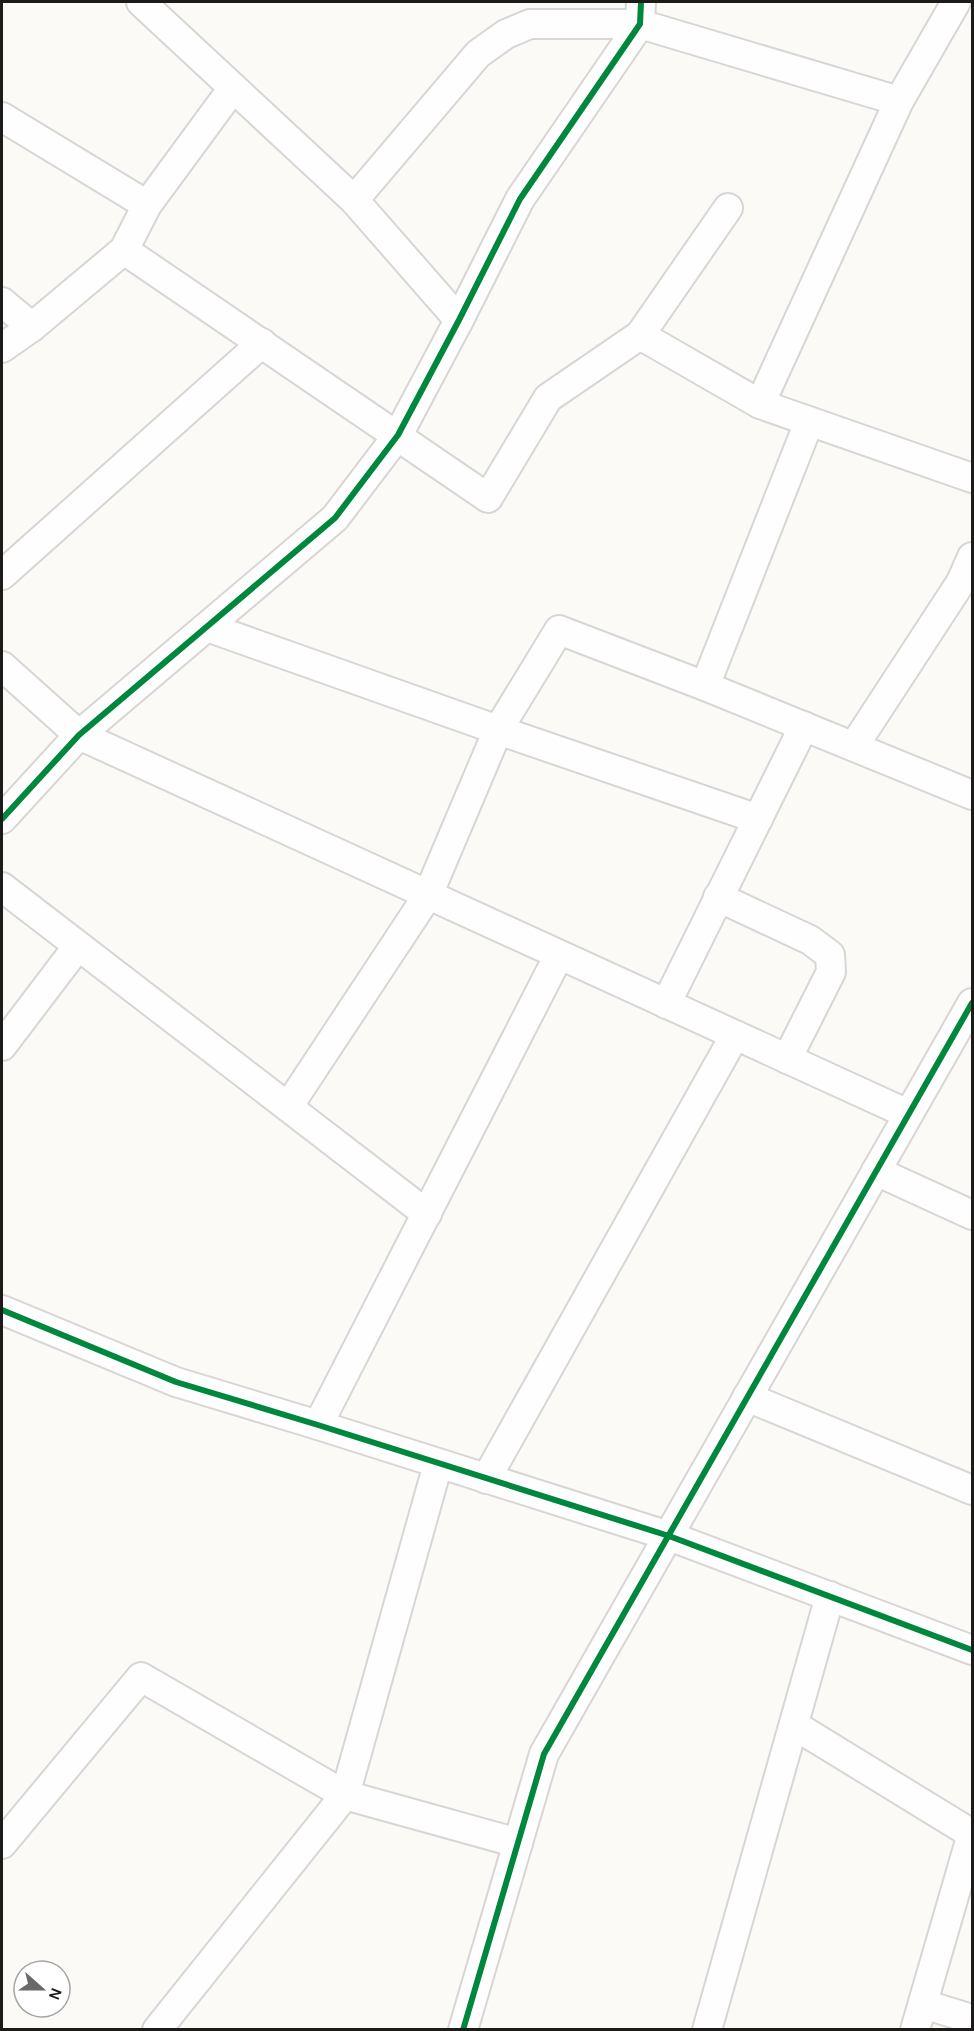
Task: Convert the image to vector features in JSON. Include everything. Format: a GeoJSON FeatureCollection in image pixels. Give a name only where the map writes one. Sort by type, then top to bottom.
{"type":"FeatureCollection","features":[{"type":"Feature","properties":{"kind":"street"},"geometry":{"type":"LineString","coordinates":[[141,2],[354,200],[459,320]]}},
{"type":"Feature","properties":{"kind":"street"},"geometry":{"type":"LineString","coordinates":[[760,404],[899,101],[956,2]]}},
{"type":"Feature","properties":{"kind":"street"},"geometry":{"type":"LineString","coordinates":[[354,200],[478,54],[506,34],[530,24],[641,13],[899,101]]}},
{"type":"Feature","properties":{"kind":"street"},"geometry":{"type":"LineString","coordinates":[[2,819],[79,735],[335,518],[398,435],[520,200],[641,13]]}},
{"type":"Feature","properties":{"kind":"street"},"geometry":{"type":"LineString","coordinates":[[2,348],[32,327],[124,250],[147,206],[233,88]]}},
{"type":"Feature","properties":{"kind":"street"},"geometry":{"type":"LineString","coordinates":[[2,117],[147,206]]}},
{"type":"Feature","properties":{"kind":"street"},"geometry":{"type":"LineString","coordinates":[[124,250],[488,498],[548,398],[640,335],[728,208]]}},
{"type":"Feature","properties":{"kind":"street"},"geometry":{"type":"LineString","coordinates":[[2,302],[32,327]]}},
{"type":"Feature","properties":{"kind":"street"},"geometry":{"type":"LineString","coordinates":[[640,335],[760,404],[972,478]]}},
{"type":"Feature","properties":{"kind":"street"},"geometry":{"type":"LineString","coordinates":[[2,575],[262,343]]}},
{"type":"Feature","properties":{"kind":"street"},"geometry":{"type":"LineString","coordinates":[[705,686],[809,422]]}},
{"type":"Feature","properties":{"kind":"street"},"geometry":{"type":"LineString","coordinates":[[854,746],[961,582],[972,557]]}},
{"type":"Feature","properties":{"kind":"street"},"geometry":{"type":"LineString","coordinates":[[207,627],[758,819]]}},
{"type":"Feature","properties":{"kind":"street"},"geometry":{"type":"LineString","coordinates":[[288,1107],[428,895],[498,730],[559,630],[705,686],[972,795]]}},
{"type":"Feature","properties":{"kind":"street"},"geometry":{"type":"LineString","coordinates":[[2,666],[79,735],[909,1114]]}},
{"type":"Feature","properties":{"kind":"street"},"geometry":{"type":"LineString","coordinates":[[666,1004],[804,726]]}},
{"type":"Feature","properties":{"kind":"street"},"geometry":{"type":"LineString","coordinates":[[2,887],[427,1214]]}},
{"type":"Feature","properties":{"kind":"street"},"geometry":{"type":"LineString","coordinates":[[718,897],[810,940],[830,955],[831,972],[787,1059]]}},
{"type":"Feature","properties":{"kind":"street"},"geometry":{"type":"LineString","coordinates":[[2,1046],[78,946]]}},
{"type":"Feature","properties":{"kind":"street"},"geometry":{"type":"LineString","coordinates":[[318,1425],[559,955]]}},
{"type":"Feature","properties":{"kind":"street"},"geometry":{"type":"LineString","coordinates":[[463,2030],[544,1754],[972,1003]]}},
{"type":"Feature","properties":{"kind":"street"},"geometry":{"type":"LineString","coordinates":[[486,1479],[735,1035]]}},
{"type":"Feature","properties":{"kind":"street"},"geometry":{"type":"LineString","coordinates":[[876,1171],[972,1215]]}},
{"type":"Feature","properties":{"kind":"street"},"geometry":{"type":"LineString","coordinates":[[2,1310],[176,1382],[669,1536],[972,1650]]}},
{"type":"Feature","properties":{"kind":"street"},"geometry":{"type":"LineString","coordinates":[[747,1397],[972,1490]]}},
{"type":"Feature","properties":{"kind":"street"},"geometry":{"type":"LineString","coordinates":[[157,2030],[345,1795],[438,1464]]}},
{"type":"Feature","properties":{"kind":"street"},"geometry":{"type":"LineString","coordinates":[[707,2030],[830,1596]]}},
{"type":"Feature","properties":{"kind":"street"},"geometry":{"type":"LineString","coordinates":[[2,1844],[141,1677],[345,1795],[518,1843]]}},
{"type":"Feature","properties":{"kind":"street"},"geometry":{"type":"LineString","coordinates":[[794,1725],[972,1834],[919,2017],[972,2019]]}},
{"type":"Feature","properties":{"kind":"cycle path"},"geometry":{"type":"LineString","coordinates":[[2,819],[79,735],[335,518],[398,435],[520,199],[640,24],[641,2]]}},
{"type":"Feature","properties":{"kind":"cycle path"},"geometry":{"type":"LineString","coordinates":[[463,2030],[544,1754],[972,1003]]}},
{"type":"Feature","properties":{"kind":"cycle path"},"geometry":{"type":"LineString","coordinates":[[2,1310],[176,1382],[669,1536],[972,1650]]}}]}
